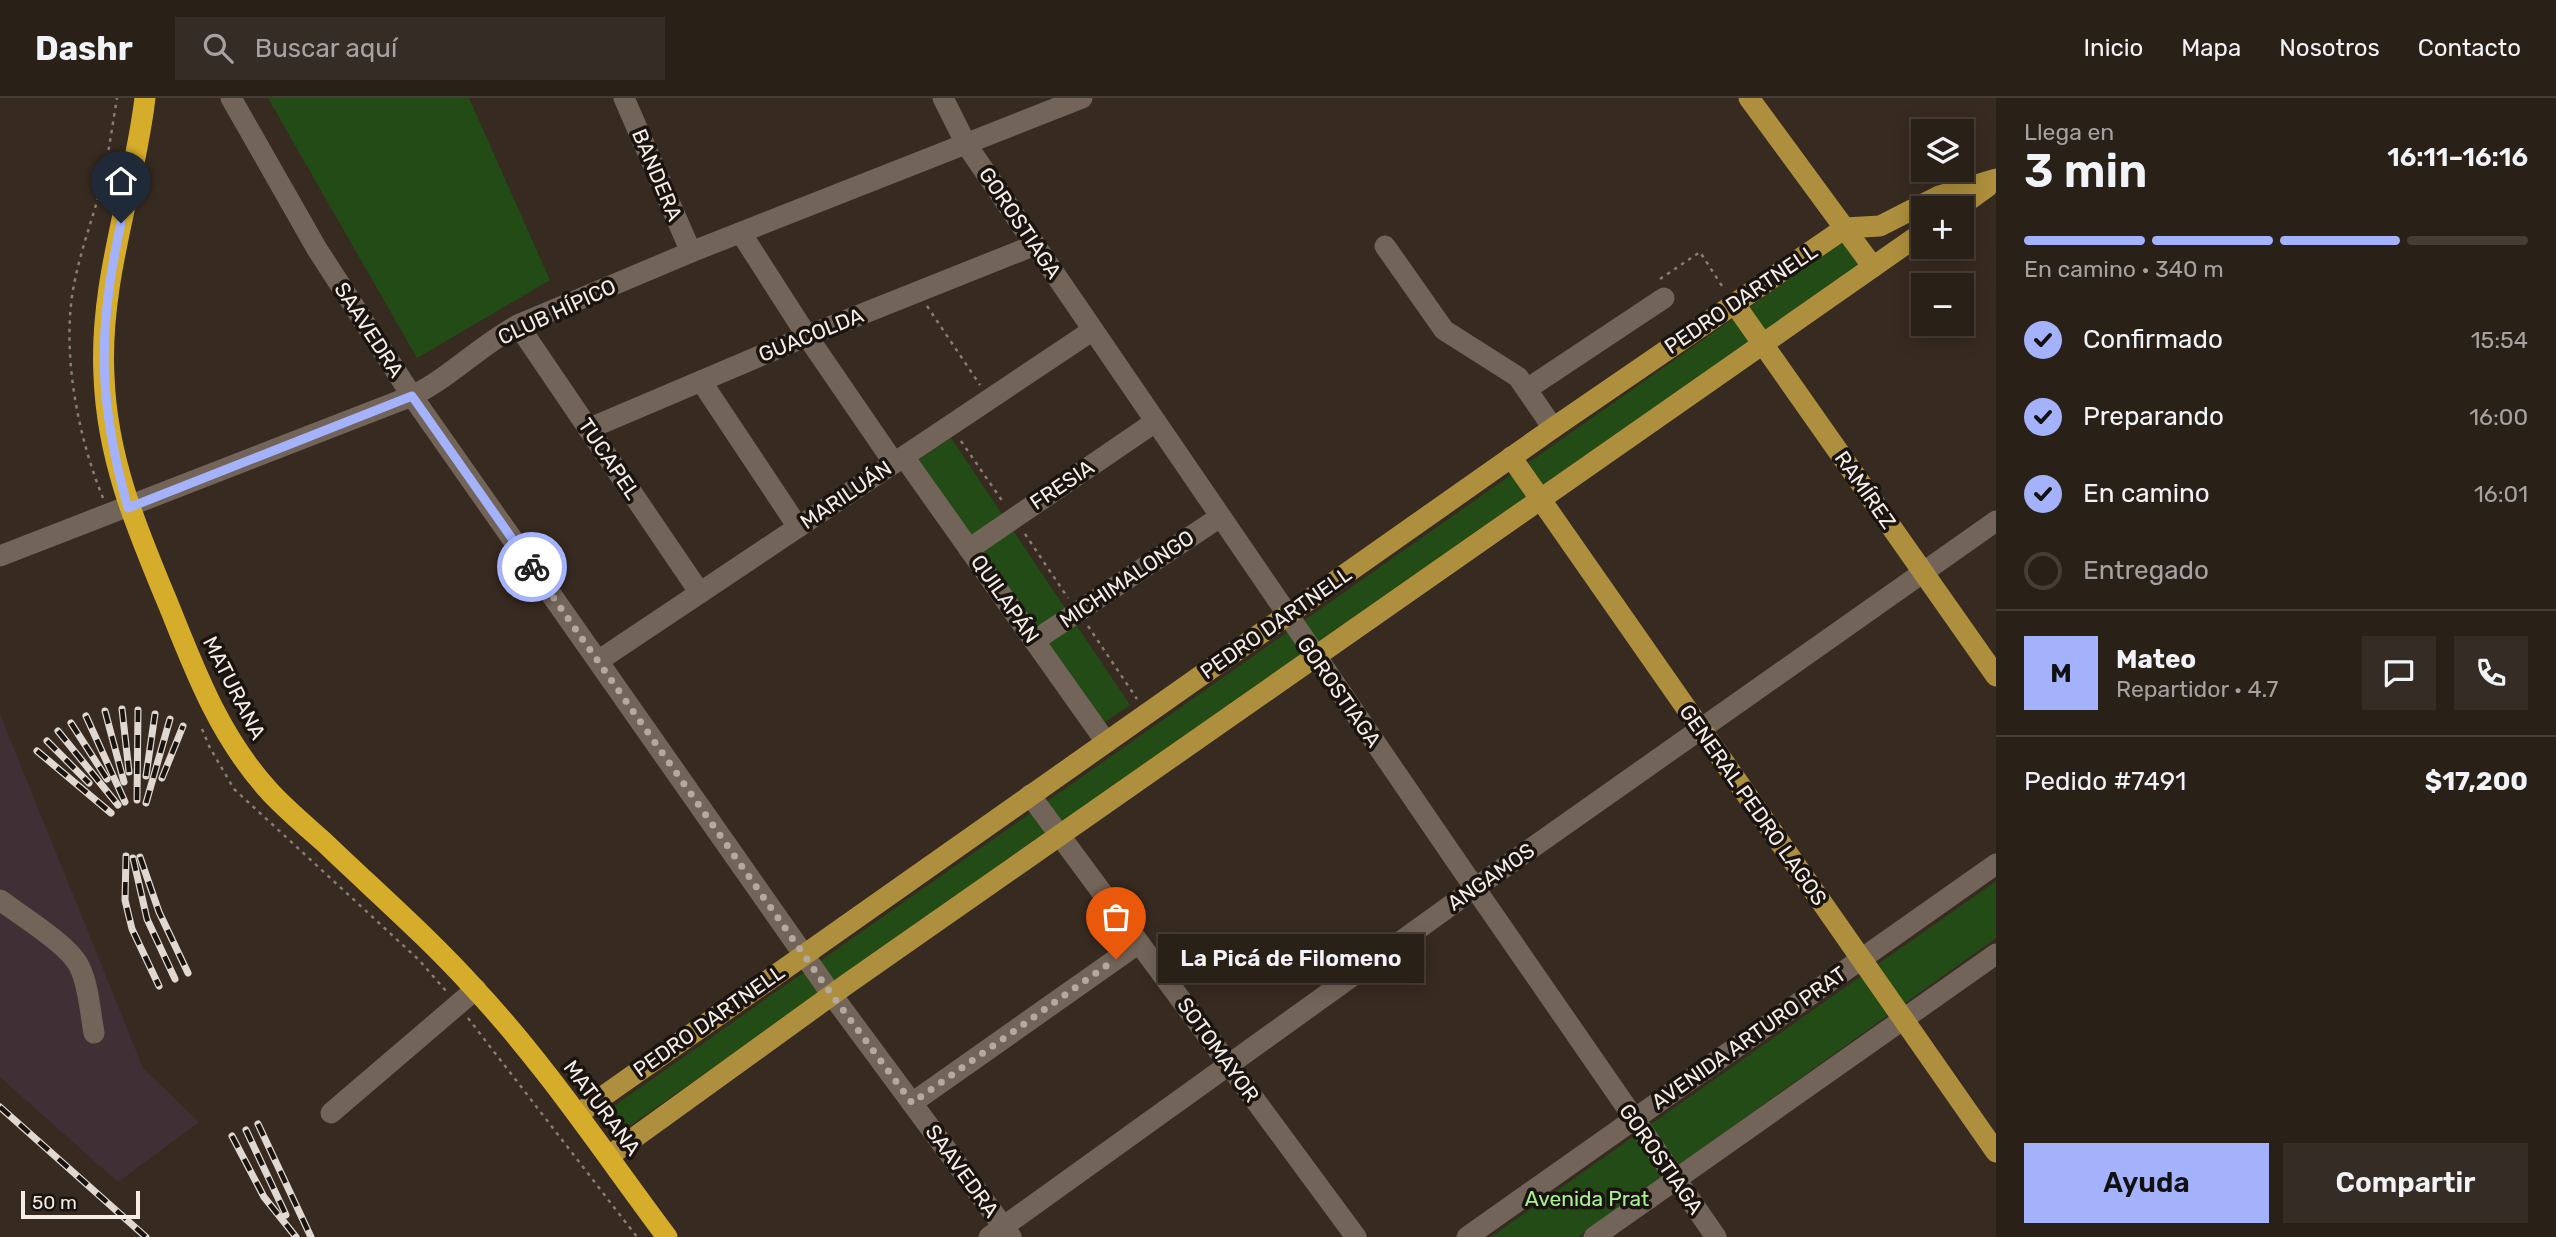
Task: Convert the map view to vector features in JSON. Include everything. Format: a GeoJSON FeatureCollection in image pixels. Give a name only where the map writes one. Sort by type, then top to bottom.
{"type":"FeatureCollection","features":[{"type":"Feature","properties":{"kind":"highway","name":"MATURANA"},"geometry":{"type":"LineString","coordinates":[[145,98],[138,149],[110,271],[103,343],[107,409],[119,475],[120,511],[221,727],[243,759],[272,794],[476,989],[578,1114],[667,1237]]}},
{"type":"Feature","properties":{"kind":"main road"},"geometry":{"type":"LineString","coordinates":[[1749,98],[1873,267]]}},
{"type":"Feature","properties":{"kind":"main road"},"geometry":{"type":"LineString","coordinates":[[1765,98],[1837,195],[1845,228]]}},
{"type":"Feature","properties":{"kind":"main road"},"geometry":{"type":"LineString","coordinates":[[1845,228],[1880,226],[1939,196],[1996,180]]}},
{"type":"Feature","properties":{"kind":"main road"},"geometry":{"type":"LineString","coordinates":[[1974,196],[1996,180]]}},
{"type":"Feature","properties":{"kind":"main road"},"geometry":{"type":"LineString","coordinates":[[1812,250],[1822,224],[1819,193]]}},
{"type":"Feature","properties":{"kind":"main road","name":"PEDRO DARTNELL"},"geometry":{"type":"LineString","coordinates":[[578,1114],[1511,457],[1845,228]]}},
{"type":"Feature","properties":{"kind":"main road"},"geometry":{"type":"LineString","coordinates":[[609,1156],[832,995],[1911,240]]}},
{"type":"Feature","properties":{"kind":"main road","name":"RAMÍREZ"},"geometry":{"type":"LineString","coordinates":[[1734,303],[1996,676]]}},
{"type":"Feature","properties":{"kind":"main road","name":"GENERAL PEDRO LAGOS"},"geometry":{"type":"LineString","coordinates":[[1511,457],[1996,1152]]}},
{"type":"Feature","properties":{"kind":"street","name":"SAAVEDRA"},"geometry":{"type":"LineString","coordinates":[[231,98],[317,249],[412,396],[832,995],[912,1103],[1001,1234]]}},
{"type":"Feature","properties":{"kind":"street","name":"BANDERA"},"geometry":{"type":"LineString","coordinates":[[624,98],[691,252]]}},
{"type":"Feature","properties":{"kind":"street","name":"GOROSTIAGA"},"geometry":{"type":"LineString","coordinates":[[943,98],[966,144],[1286,615],[1716,1237]]}},
{"type":"Feature","properties":{"kind":"street","name":"CLUB HÍPICO"},"geometry":{"type":"LineString","coordinates":[[0,556],[412,396],[440,381],[518,325],[691,252],[1082,98]]}},
{"type":"Feature","properties":{"kind":"street","name":"QUILAPÁN"},"geometry":{"type":"LineString","coordinates":[[741,233],[807,336],[969,549],[1106,742]]}},
{"type":"Feature","properties":{"kind":"street","name":"GUACOLDA"},"geometry":{"type":"LineString","coordinates":[[588,429],[807,336],[1035,245]]}},
{"type":"Feature","properties":{"kind":"street"},"geometry":{"type":"LineString","coordinates":[[1385,246],[1444,330],[1518,377],[1553,428]]}},
{"type":"Feature","properties":{"kind":"street"},"geometry":{"type":"LineString","coordinates":[[1527,389],[1664,298]]}},
{"type":"Feature","properties":{"kind":"street","name":"TUCAPEL"},"geometry":{"type":"LineString","coordinates":[[518,325],[700,593]]}},
{"type":"Feature","properties":{"kind":"street","name":"MARILUÁN"},"geometry":{"type":"LineString","coordinates":[[598,661],[1093,330]]}},
{"type":"Feature","properties":{"kind":"street"},"geometry":{"type":"LineString","coordinates":[[701,382],[798,527]]}},
{"type":"Feature","properties":{"kind":"street","name":"FRESIA"},"geometry":{"type":"LineString","coordinates":[[969,549],[1155,422]]}},
{"type":"Feature","properties":{"kind":"street","name":"MICHIMALONGO"},"geometry":{"type":"LineString","coordinates":[[1034,641],[1220,517]]}},
{"type":"Feature","properties":{"kind":"street","name":"ANGAMOS"},"geometry":{"type":"LineString","coordinates":[[1001,1234],[1228,1064],[1996,522]]}},
{"type":"Feature","properties":{"kind":"street","name":"SOTOMAYOR"},"geometry":{"type":"LineString","coordinates":[[1030,795],[1356,1237]]}},
{"type":"Feature","properties":{"kind":"street","name":"AVENIDA ARTURO PRAT"},"geometry":{"type":"LineString","coordinates":[[1467,1237],[1996,864]]}},
{"type":"Feature","properties":{"kind":"street"},"geometry":{"type":"LineString","coordinates":[[0,900],[66,949],[78,962],[84,978],[94,1033]]}},
{"type":"Feature","properties":{"kind":"street"},"geometry":{"type":"LineString","coordinates":[[912,1103],[1139,943]]}},
{"type":"Feature","properties":{"kind":"street"},"geometry":{"type":"LineString","coordinates":[[1594,1237],[1996,954]]}},
{"type":"Feature","properties":{"kind":"street"},"geometry":{"type":"LineString","coordinates":[[331,1113],[476,989]]}},
{"type":"Feature","properties":{"kind":"path"},"geometry":{"type":"LineString","coordinates":[[117,98],[101,185],[73,290],[69,356],[78,413],[97,482],[120,511]]}},
{"type":"Feature","properties":{"kind":"path"},"geometry":{"type":"LineString","coordinates":[[1664,298],[1655,283],[1700,253],[1734,303]]}},
{"type":"Feature","properties":{"kind":"path"},"geometry":{"type":"LineString","coordinates":[[918,292],[989,399]]}},
{"type":"Feature","properties":{"kind":"path"},"geometry":{"type":"LineString","coordinates":[[950,425],[1147,713]]}},
{"type":"Feature","properties":{"kind":"path"},"geometry":{"type":"LineString","coordinates":[[200,723],[210,748],[234,789],[419,960],[481,1033],[637,1237]]}},
{"type":"Feature","properties":{"kind":"shaded area"},"geometry":{"type":"Polygon","coordinates":[[[0,714],[143,1068],[199,1122],[118,1182],[0,1077],[0,714]]]}},
{"type":"Feature","properties":{"kind":"green space"},"geometry":{"type":"Polygon","coordinates":[[[268,98],[469,98],[550,280],[417,358],[268,98]]]}},
{"type":"Feature","properties":{"kind":"green space"},"geometry":{"type":"Polygon","coordinates":[[[1845,240],[1864,265],[618,1134],[604,1113],[1845,240]]]}},
{"type":"Feature","properties":{"kind":"green space"},"geometry":{"type":"Polygon","coordinates":[[[951,438],[1130,705],[1103,723],[917,461],[951,438]]]}},
{"type":"Feature","properties":{"kind":"green space","name":"Avenida Prat"},"geometry":{"type":"Polygon","coordinates":[[[1996,881],[1996,938],[1578,1237],[1491,1237],[1996,881]]]}},
{"type":"Feature","properties":{"kind":"railway"},"geometry":{"type":"LineString","coordinates":[[122,709],[129,772]]}},
{"type":"Feature","properties":{"kind":"railway"},"geometry":{"type":"LineString","coordinates":[[137,800],[138,710]]}},
{"type":"Feature","properties":{"kind":"railway"},"geometry":{"type":"LineString","coordinates":[[105,711],[124,782]]}},
{"type":"Feature","properties":{"kind":"railway"},"geometry":{"type":"LineString","coordinates":[[146,776],[155,714]]}},
{"type":"Feature","properties":{"kind":"railway"},"geometry":{"type":"LineString","coordinates":[[86,716],[125,802]]}},
{"type":"Feature","properties":{"kind":"railway"},"geometry":{"type":"LineString","coordinates":[[146,803],[170,719]]}},
{"type":"Feature","properties":{"kind":"railway"},"geometry":{"type":"LineString","coordinates":[[71,723],[107,779]]}},
{"type":"Feature","properties":{"kind":"railway"},"geometry":{"type":"LineString","coordinates":[[162,778],[183,726]]}},
{"type":"Feature","properties":{"kind":"railway"},"geometry":{"type":"LineString","coordinates":[[58,731],[118,805]]}},
{"type":"Feature","properties":{"kind":"railway"},"geometry":{"type":"LineString","coordinates":[[47,741],[89,783]]}},
{"type":"Feature","properties":{"kind":"railway"},"geometry":{"type":"LineString","coordinates":[[37,751],[111,813]]}},
{"type":"Feature","properties":{"kind":"railway"},"geometry":{"type":"LineString","coordinates":[[126,856],[125,900],[132,929],[159,986]]}},
{"type":"Feature","properties":{"kind":"railway"},"geometry":{"type":"LineString","coordinates":[[140,857],[159,912],[188,973]]}},
{"type":"Feature","properties":{"kind":"railway"},"geometry":{"type":"LineString","coordinates":[[133,858],[147,919],[175,979]]}},
{"type":"Feature","properties":{"kind":"railway"},"geometry":{"type":"LineString","coordinates":[[0,1107],[146,1237]]}},
{"type":"Feature","properties":{"kind":"railway"},"geometry":{"type":"LineString","coordinates":[[258,1124],[311,1237]]}},
{"type":"Feature","properties":{"kind":"railway"},"geometry":{"type":"LineString","coordinates":[[246,1130],[286,1215]]}},
{"type":"Feature","properties":{"kind":"railway"},"geometry":{"type":"LineString","coordinates":[[232,1136],[264,1197],[296,1237]]}},
{"type":"Feature","properties":{"kind":"way so far"},"geometry":{"type":"LineString","coordinates":[[532,567],[832,995],[912,1103],[1116,959]]}},
{"type":"Feature","properties":{"kind":"place","name":"La Picá de Filomeno"},"geometry":{"type":"Point","coordinates":[1116,959]}},
{"type":"Feature","properties":{"kind":"route"},"geometry":{"type":"LineString","coordinates":[[121,223],[110,271],[103,343],[107,409],[128,508],[412,396],[532,567]]}}]}
